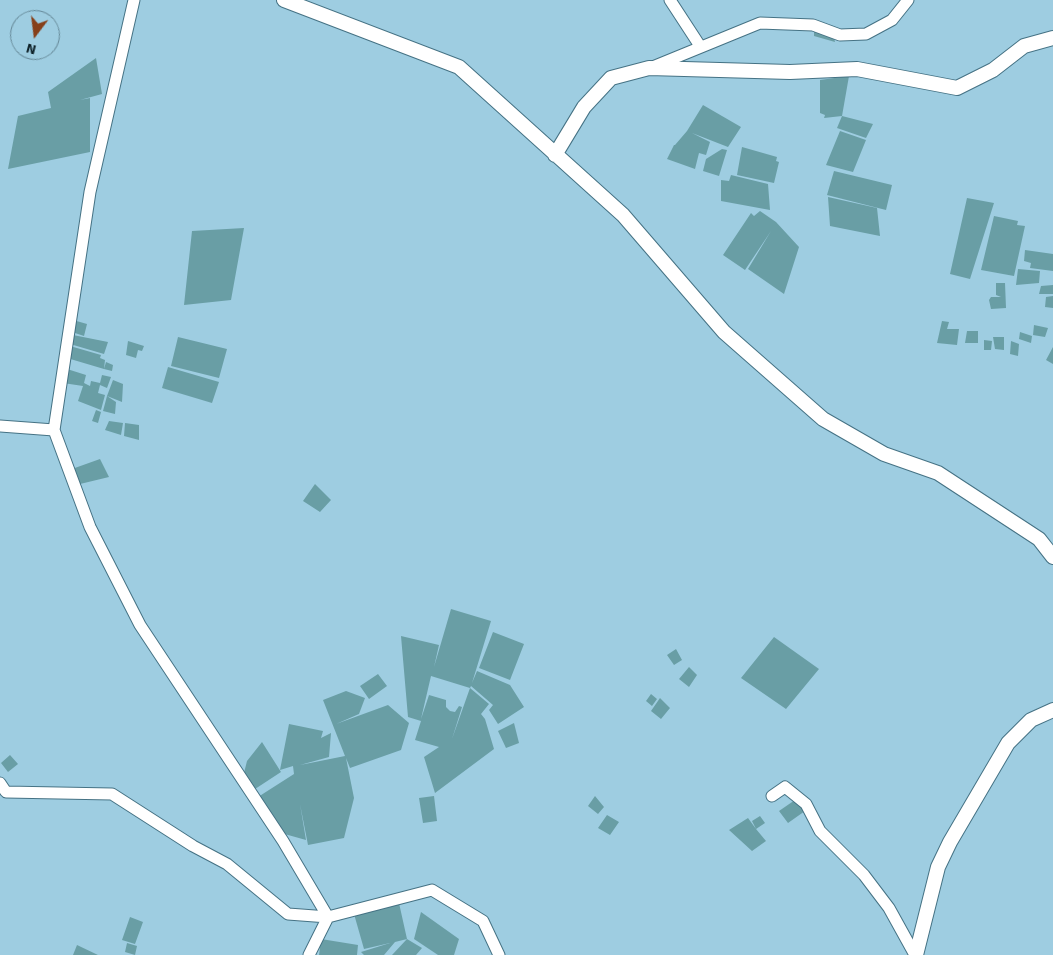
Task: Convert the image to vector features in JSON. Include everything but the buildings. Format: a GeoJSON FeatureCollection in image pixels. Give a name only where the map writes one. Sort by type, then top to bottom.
{"type":"FeatureCollection","features":[{"type":"Feature","properties":{"kind":"street"},"geometry":{"type":"LineString","coordinates":[[134,0],[90,192],[54,430],[90,527],[140,625],[283,841],[328,918]]}},
{"type":"Feature","properties":{"kind":"street"},"geometry":{"type":"LineString","coordinates":[[670,0],[700,46]]}},
{"type":"Feature","properties":{"kind":"street"},"geometry":{"type":"LineString","coordinates":[[555,155],[584,107],[610,78],[649,68],[760,23],[813,25],[840,35],[866,34],[892,20],[908,0]]}},
{"type":"Feature","properties":{"kind":"street"},"geometry":{"type":"LineString","coordinates":[[286,1],[459,67],[622,214],[724,332],[824,419],[884,454],[938,473],[1039,539],[1053,557]]}},
{"type":"Feature","properties":{"kind":"street"},"geometry":{"type":"LineString","coordinates":[[649,68],[790,72],[857,69],[957,88],[994,70],[1024,46],[1053,38]]}},
{"type":"Feature","properties":{"kind":"street"},"geometry":{"type":"LineString","coordinates":[[0,426],[54,430]]}},
{"type":"Feature","properties":{"kind":"street"},"geometry":{"type":"LineString","coordinates":[[916,955],[938,867],[950,842],[1008,744],[1031,720],[1053,710]]}},
{"type":"Feature","properties":{"kind":"street"},"geometry":{"type":"LineString","coordinates":[[0,783],[6,792],[112,794],[193,846],[227,864],[288,914],[328,918],[432,890],[484,921],[499,955]]}},
{"type":"Feature","properties":{"kind":"street"},"geometry":{"type":"LineString","coordinates":[[772,796],[785,788],[806,804],[820,831],[864,875],[889,908],[916,955]]}},
{"type":"Feature","properties":{"kind":"street"},"geometry":{"type":"LineString","coordinates":[[309,955],[328,918]]}}]}
